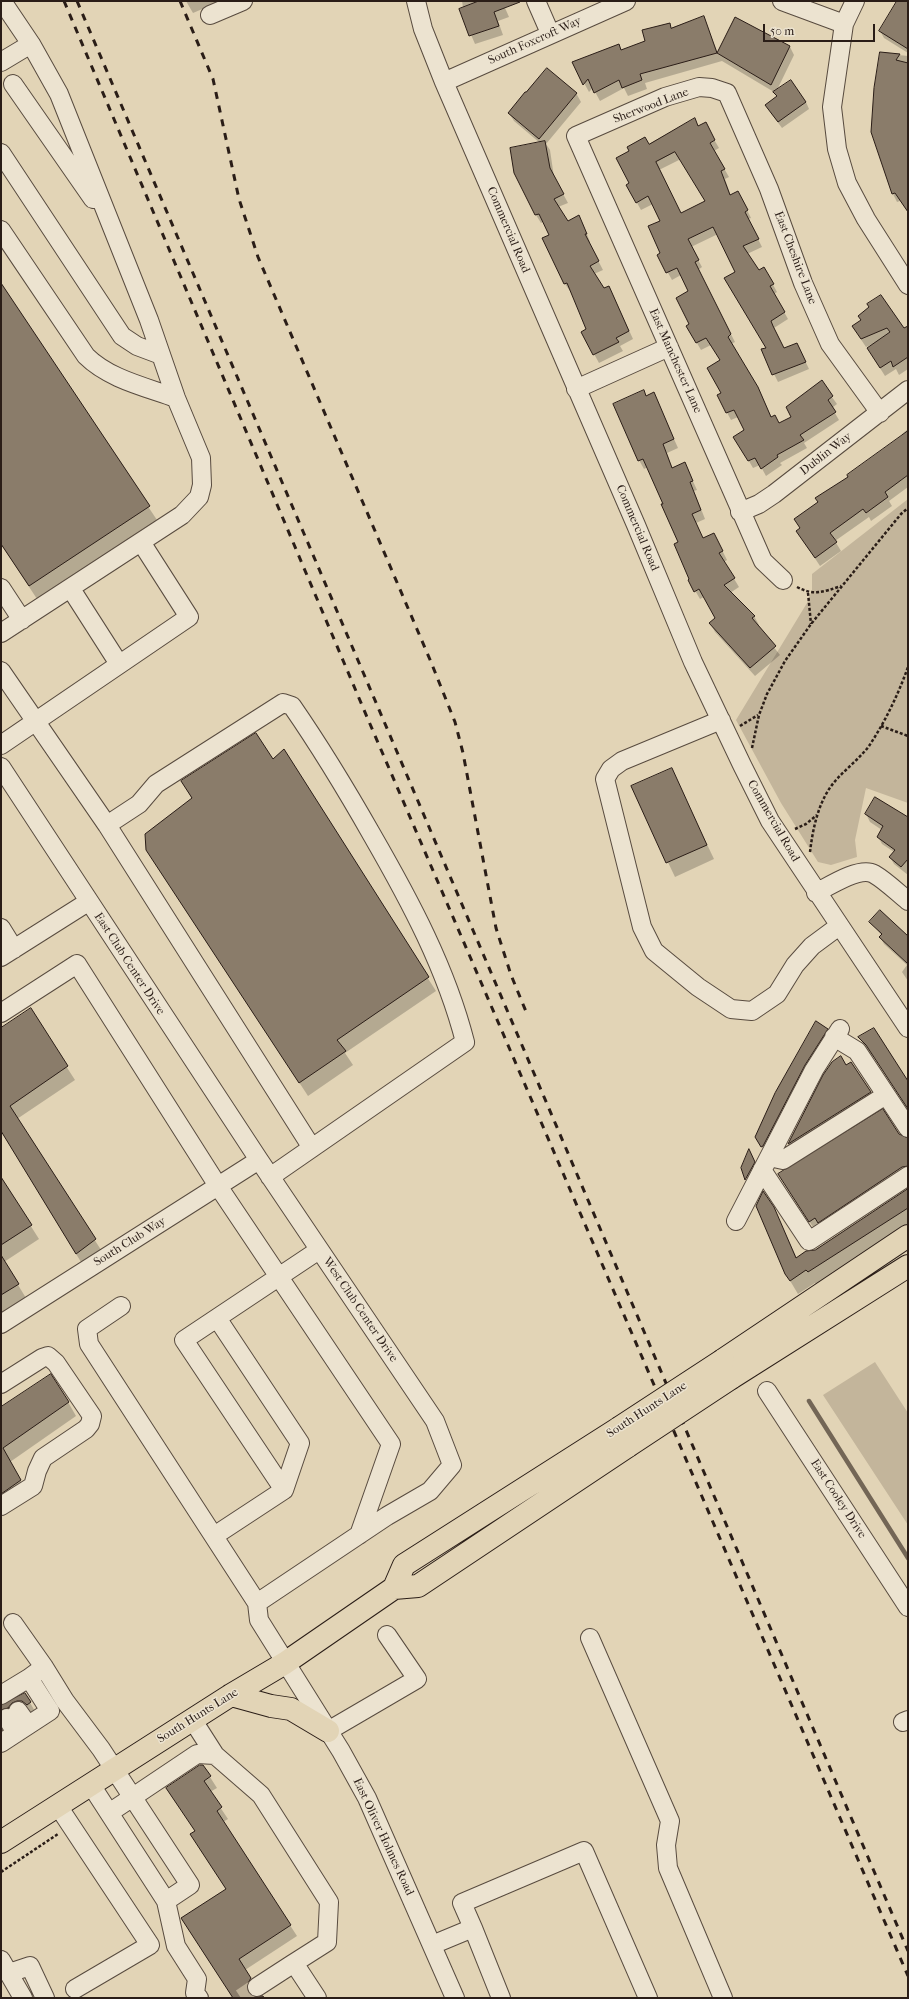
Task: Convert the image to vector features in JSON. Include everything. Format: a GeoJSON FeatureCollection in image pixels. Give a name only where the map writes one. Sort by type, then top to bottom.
{"type":"FeatureCollection","features":[{"type":"Feature","properties":{"kind":"main road","name":"South Hunts Lane"},"geometry":{"type":"LineString","coordinates":[[1,1842],[192,1719],[285,1663],[394,1588],[404,1565],[624,1437],[727,1369],[908,1236]]}},
{"type":"Feature","properties":{"kind":"main road","name":"South Hunts Lane"},"geometry":{"type":"LineString","coordinates":[[727,1369],[908,1266]]}},
{"type":"Feature","properties":{"kind":"main road"},"geometry":{"type":"LineString","coordinates":[[231,1695],[271,1706],[291,1709],[328,1731]]}},
{"type":"Feature","properties":{"kind":"street"},"geometry":{"type":"LineString","coordinates":[[1,633],[71,589],[182,515],[199,497],[202,485],[201,458],[176,398],[149,320],[59,94],[31,44],[2,1]]}},
{"type":"Feature","properties":{"kind":"street"},"geometry":{"type":"LineString","coordinates":[[210,15],[244,1]]}},
{"type":"Feature","properties":{"kind":"street","name":"Commercial Road"},"geometry":{"type":"LineString","coordinates":[[416,1],[423,29],[444,82],[636,525],[693,662],[770,821],[816,893],[908,1028]]}},
{"type":"Feature","properties":{"kind":"street"},"geometry":{"type":"LineString","coordinates":[[536,1],[550,33]]}},
{"type":"Feature","properties":{"kind":"street","name":"South Foxcroft Way"},"geometry":{"type":"LineString","coordinates":[[444,82],[550,33],[626,1]]}},
{"type":"Feature","properties":{"kind":"street"},"geometry":{"type":"LineString","coordinates":[[782,1],[844,24]]}},
{"type":"Feature","properties":{"kind":"street"},"geometry":{"type":"LineString","coordinates":[[855,1],[844,24],[832,107],[837,149],[847,183],[866,219],[908,285]]}},
{"type":"Feature","properties":{"kind":"street"},"geometry":{"type":"LineString","coordinates":[[1,62],[31,44]]}},
{"type":"Feature","properties":{"kind":"street"},"geometry":{"type":"LineString","coordinates":[[1,66],[7,88],[109,222]]}},
{"type":"Feature","properties":{"kind":"street","name":"Sherwood Lane"},"geometry":{"type":"LineString","coordinates":[[576,136],[665,97],[698,87],[712,88],[727,93]]}},
{"type":"Feature","properties":{"kind":"street","name":"East Cheshire Lane"},"geometry":{"type":"LineString","coordinates":[[727,93],[769,189],[803,283],[830,344],[880,413]]}},
{"type":"Feature","properties":{"kind":"street","name":"East Manchester Lane"},"geometry":{"type":"LineString","coordinates":[[576,136],[740,512],[763,561],[783,580]]}},
{"type":"Feature","properties":{"kind":"street"},"geometry":{"type":"LineString","coordinates":[[1,152],[122,336],[137,346],[161,356]]}},
{"type":"Feature","properties":{"kind":"street"},"geometry":{"type":"LineString","coordinates":[[1,230],[86,356],[96,366],[124,379],[176,398]]}},
{"type":"Feature","properties":{"kind":"street"},"geometry":{"type":"LineString","coordinates":[[576,389],[669,347]]}},
{"type":"Feature","properties":{"kind":"street","name":"Dublin Way"},"geometry":{"type":"LineString","coordinates":[[740,512],[759,504],[774,494],[908,390]]}},
{"type":"Feature","properties":{"kind":"street"},"geometry":{"type":"LineString","coordinates":[[1,745],[35,720],[189,617],[141,542]]}},
{"type":"Feature","properties":{"kind":"street"},"geometry":{"type":"LineString","coordinates":[[1,588],[22,620]]}},
{"type":"Feature","properties":{"kind":"street"},"geometry":{"type":"LineString","coordinates":[[71,589],[119,664]]}},
{"type":"Feature","properties":{"kind":"street"},"geometry":{"type":"LineString","coordinates":[[1,671],[107,825],[312,1148]]}},
{"type":"Feature","properties":{"kind":"street"},"geometry":{"type":"LineString","coordinates":[[107,825],[139,804],[156,784],[283,703],[292,706],[326,756],[405,892],[455,1005],[465,1042],[270,1177]]}},
{"type":"Feature","properties":{"kind":"street"},"geometry":{"type":"LineString","coordinates":[[721,720],[622,761],[611,769],[605,779],[642,927],[654,951],[698,987],[731,1009],[752,1011],[777,994],[795,965],[812,946],[839,926]]}},
{"type":"Feature","properties":{"kind":"street","name":"East Club Center Drive"},"geometry":{"type":"LineString","coordinates":[[1,767],[88,902],[259,1160]]}},
{"type":"Feature","properties":{"kind":"street"},"geometry":{"type":"LineString","coordinates":[[816,893],[854,874],[860,872],[872,873],[908,901]]}},
{"type":"Feature","properties":{"kind":"street"},"geometry":{"type":"LineString","coordinates":[[1,928],[8,953],[88,902]]}},
{"type":"Feature","properties":{"kind":"street"},"geometry":{"type":"LineString","coordinates":[[1,1013],[76,964],[218,1186],[391,1444],[359,1535],[257,1603],[89,1344],[87,1329],[121,1306]]}},
{"type":"Feature","properties":{"kind":"street"},"geometry":{"type":"LineString","coordinates":[[736,1221],[814,1070],[837,1033],[857,1050],[908,1128]]}},
{"type":"Feature","properties":{"kind":"street"},"geometry":{"type":"LineString","coordinates":[[766,1163],[783,1160],[886,1094]]}},
{"type":"Feature","properties":{"kind":"street","name":"West Club Center Drive"},"geometry":{"type":"LineString","coordinates":[[259,1160],[435,1421],[452,1465],[430,1491],[359,1535]]}},
{"type":"Feature","properties":{"kind":"street","name":"South Club Way"},"geometry":{"type":"LineString","coordinates":[[1,1324],[259,1160]]}},
{"type":"Feature","properties":{"kind":"street"},"geometry":{"type":"LineString","coordinates":[[766,1163],[809,1240],[908,1176]]}},
{"type":"Feature","properties":{"kind":"street"},"geometry":{"type":"LineString","coordinates":[[284,1490],[184,1340],[319,1250]]}},
{"type":"Feature","properties":{"kind":"street"},"geometry":{"type":"LineString","coordinates":[[214,1536],[284,1490],[300,1443],[216,1318]]}},
{"type":"Feature","properties":{"kind":"street"},"geometry":{"type":"LineString","coordinates":[[1,1384],[42,1358],[48,1356],[56,1363],[92,1416],[90,1424],[86,1429],[43,1458],[37,1471],[33,1486],[1,1506]]}},
{"type":"Feature","properties":{"kind":"street","name":"East Cooley Drive"},"geometry":{"type":"LineString","coordinates":[[767,1391],[908,1607]]}},
{"type":"Feature","properties":{"kind":"street","name":"East Oliver Holmes Road"},"geometry":{"type":"LineString","coordinates":[[257,1603],[259,1620],[328,1731],[367,1798],[455,1998]]}},
{"type":"Feature","properties":{"kind":"street"},"geometry":{"type":"LineString","coordinates":[[13,1624],[65,1701],[101,1749],[132,1799],[190,1885],[166,1901]]}},
{"type":"Feature","properties":{"kind":"street"},"geometry":{"type":"LineString","coordinates":[[328,1731],[417,1679],[387,1635]]}},
{"type":"Feature","properties":{"kind":"street"},"geometry":{"type":"LineString","coordinates":[[590,1638],[670,1821],[666,1846],[668,1868],[723,1998]]}},
{"type":"Feature","properties":{"kind":"street"},"geometry":{"type":"LineString","coordinates":[[44,1668],[29,1678],[8,1703],[10,1735],[65,1701]]}},
{"type":"Feature","properties":{"kind":"street"},"geometry":{"type":"LineString","coordinates":[[29,1678],[50,1711]]}},
{"type":"Feature","properties":{"kind":"street"},"geometry":{"type":"LineString","coordinates":[[192,1719],[215,1755],[261,1795],[329,1902],[327,1942],[257,1987]]}},
{"type":"Feature","properties":{"kind":"street"},"geometry":{"type":"LineString","coordinates":[[110,1814],[198,1754],[215,1755]]}},
{"type":"Feature","properties":{"kind":"street"},"geometry":{"type":"LineString","coordinates":[[91,1785],[166,1901],[176,1946],[197,1979],[195,1993],[199,1998]]}},
{"type":"Feature","properties":{"kind":"street"},"geometry":{"type":"LineString","coordinates":[[58,1806],[150,1945],[75,1989]]}},
{"type":"Feature","properties":{"kind":"street"},"geometry":{"type":"LineString","coordinates":[[502,1998],[462,1903],[584,1851],[648,1998]]}},
{"type":"Feature","properties":{"kind":"street"},"geometry":{"type":"LineString","coordinates":[[432,1945],[473,1928]]}},
{"type":"Feature","properties":{"kind":"street"},"geometry":{"type":"LineString","coordinates":[[294,1963],[317,1998]]}},
{"type":"Feature","properties":{"kind":"street"},"geometry":{"type":"LineString","coordinates":[[23,1998],[5,1967],[30,1966],[45,1998]]}},
{"type":"Feature","properties":{"kind":"path"},"geometry":{"type":"LineString","coordinates":[[751,753],[759,715],[776,677],[811,624],[901,514],[908,508]]}},
{"type":"Feature","properties":{"kind":"path"},"geometry":{"type":"LineString","coordinates":[[783,580],[808,593],[826,591],[842,586]]}},
{"type":"Feature","properties":{"kind":"path"},"geometry":{"type":"LineString","coordinates":[[808,593],[811,624]]}},
{"type":"Feature","properties":{"kind":"path"},"geometry":{"type":"LineString","coordinates":[[810,853],[813,830],[828,790],[835,780],[868,748],[894,703],[908,667]]}},
{"type":"Feature","properties":{"kind":"path"},"geometry":{"type":"LineString","coordinates":[[738,727],[759,715]]}},
{"type":"Feature","properties":{"kind":"path"},"geometry":{"type":"LineString","coordinates":[[881,726],[908,736]]}},
{"type":"Feature","properties":{"kind":"path"},"geometry":{"type":"LineString","coordinates":[[795,829],[806,824],[818,814]]}},
{"type":"Feature","properties":{"kind":"shaded area"},"geometry":{"type":"Polygon","coordinates":[[[908,499],[908,803],[866,788],[855,840],[857,857],[831,865],[818,862],[781,803],[736,720],[807,603],[812,590],[812,574],[908,499]]]}},
{"type":"Feature","properties":{"kind":"shaded area"},"geometry":{"type":"Polygon","coordinates":[[[875,1362],[908,1413],[908,1525],[823,1395],[875,1362]]]}},
{"type":"Feature","properties":{"kind":"building"},"geometry":{"type":"Polygon","coordinates":[[[479,1],[520,2],[494,12],[499,26],[469,36],[459,9],[479,1]]]}},
{"type":"Feature","properties":{"kind":"building"},"geometry":{"type":"Polygon","coordinates":[[[897,1],[908,1],[908,49],[879,31],[897,1]]]}},
{"type":"Feature","properties":{"kind":"building"},"geometry":{"type":"Polygon","coordinates":[[[704,16],[717,53],[640,74],[642,80],[622,88],[619,80],[594,93],[588,79],[583,85],[572,62],[619,44],[621,50],[645,41],[642,30],[670,23],[671,28],[704,16]]]}},
{"type":"Feature","properties":{"kind":"building"},"geometry":{"type":"Polygon","coordinates":[[[735,17],[790,46],[771,85],[717,53],[735,17]]]}},
{"type":"Feature","properties":{"kind":"building"},"geometry":{"type":"Polygon","coordinates":[[[880,52],[900,54],[896,60],[908,63],[908,212],[895,193],[892,194],[871,132],[874,88],[880,52]]]}},
{"type":"Feature","properties":{"kind":"building"},"geometry":{"type":"Polygon","coordinates":[[[547,68],[577,93],[539,139],[508,113],[547,68]]]}},
{"type":"Feature","properties":{"kind":"building"},"geometry":{"type":"Polygon","coordinates":[[[791,80],[806,102],[778,122],[765,105],[777,96],[773,92],[791,80]]]}},
{"type":"Feature","properties":{"kind":"building"},"geometry":{"type":"Polygon","coordinates":[[[695,118],[698,126],[706,122],[715,140],[710,143],[725,169],[721,171],[730,195],[738,191],[748,210],[745,212],[759,239],[743,246],[759,270],[764,267],[774,284],[770,286],[785,312],[771,321],[784,348],[797,343],[806,362],[772,375],[761,349],[766,348],[724,278],[735,272],[713,227],[688,239],[699,260],[695,262],[731,334],[728,337],[758,387],[771,417],[775,415],[779,423],[791,417],[786,407],[822,380],[833,396],[828,400],[836,412],[800,435],[804,440],[777,455],[778,457],[761,469],[755,458],[748,461],[733,437],[744,430],[734,410],[726,413],[717,395],[721,393],[707,368],[720,360],[706,338],[696,343],[686,326],[689,324],[676,298],[688,291],[677,268],[666,273],[657,255],[660,253],[648,226],[660,221],[648,196],[636,203],[626,185],[629,183],[616,158],[629,151],[627,147],[645,137],[649,144],[695,118]],[[675,152],[656,162],[681,213],[705,201],[675,152]]]}},
{"type":"Feature","properties":{"kind":"building"},"geometry":{"type":"Polygon","coordinates":[[[545,141],[550,168],[564,194],[554,199],[568,221],[579,215],[587,234],[585,234],[599,261],[590,266],[604,288],[609,286],[629,331],[616,338],[619,342],[593,355],[581,332],[586,329],[567,283],[564,284],[542,238],[549,235],[539,214],[535,215],[514,173],[510,148],[545,141]]]}},
{"type":"Feature","properties":{"kind":"building"},"geometry":{"type":"Polygon","coordinates":[[[1,283],[150,506],[29,586],[1,544],[1,283]]]}},
{"type":"Feature","properties":{"kind":"building"},"geometry":{"type":"Polygon","coordinates":[[[881,295],[904,328],[908,326],[908,357],[893,367],[891,361],[880,368],[867,348],[890,332],[887,328],[861,339],[852,326],[861,320],[858,316],[869,307],[867,304],[881,295]]]}},
{"type":"Feature","properties":{"kind":"building"},"geometry":{"type":"Polygon","coordinates":[[[644,390],[646,396],[654,392],[674,439],[663,444],[672,468],[685,462],[693,481],[690,482],[701,510],[692,514],[703,538],[714,533],[723,551],[719,553],[735,578],[724,585],[755,616],[752,618],[776,646],[750,668],[709,623],[715,618],[699,589],[694,592],[688,580],[689,579],[674,544],[678,542],[661,504],[663,504],[643,459],[638,461],[613,404],[644,390]]]}},
{"type":"Feature","properties":{"kind":"building"},"geometry":{"type":"Polygon","coordinates":[[[908,431],[908,475],[885,492],[888,497],[866,513],[863,509],[830,533],[837,542],[815,558],[796,531],[800,528],[794,519],[818,502],[815,498],[848,477],[847,475],[908,431]]]}},
{"type":"Feature","properties":{"kind":"building"},"geometry":{"type":"Polygon","coordinates":[[[256,733],[273,759],[284,749],[429,977],[337,1040],[346,1051],[299,1083],[146,850],[145,834],[192,798],[181,781],[256,733]]]}},
{"type":"Feature","properties":{"kind":"building"},"geometry":{"type":"Polygon","coordinates":[[[672,768],[707,845],[666,863],[631,786],[672,768]]]}},
{"type":"Feature","properties":{"kind":"building"},"geometry":{"type":"Polygon","coordinates":[[[875,797],[908,817],[908,859],[901,867],[889,857],[895,850],[877,837],[883,826],[865,814],[875,797]]]}},
{"type":"Feature","properties":{"kind":"building"},"geometry":{"type":"Polygon","coordinates":[[[880,910],[908,936],[908,964],[879,937],[882,934],[869,922],[880,910]]]}},
{"type":"Feature","properties":{"kind":"building"},"geometry":{"type":"Polygon","coordinates":[[[31,1008],[68,1066],[10,1106],[96,1239],[76,1254],[1,1131],[1,1028],[31,1008]]]}},
{"type":"Feature","properties":{"kind":"building"},"geometry":{"type":"Polygon","coordinates":[[[816,1021],[828,1029],[805,1065],[763,1146],[761,1147],[755,1137],[775,1093],[816,1021]]]}},
{"type":"Feature","properties":{"kind":"building"},"geometry":{"type":"Polygon","coordinates":[[[874,1028],[908,1081],[908,1109],[866,1045],[858,1037],[874,1028]]]}},
{"type":"Feature","properties":{"kind":"building"},"geometry":{"type":"Polygon","coordinates":[[[841,1056],[846,1065],[851,1062],[871,1092],[788,1144],[823,1075],[832,1062],[841,1056]]]}},
{"type":"Feature","properties":{"kind":"building"},"geometry":{"type":"Polygon","coordinates":[[[883,1109],[899,1134],[908,1138],[908,1166],[902,1167],[818,1223],[815,1218],[809,1222],[778,1174],[883,1109]]]}},
{"type":"Feature","properties":{"kind":"building"},"geometry":{"type":"Polygon","coordinates":[[[749,1149],[755,1162],[745,1180],[741,1168],[749,1149]]]}},
{"type":"Feature","properties":{"kind":"building"},"geometry":{"type":"Polygon","coordinates":[[[1,1177],[32,1225],[1,1245],[1,1177]]]}},
{"type":"Feature","properties":{"kind":"building"},"geometry":{"type":"Polygon","coordinates":[[[908,1189],[908,1208],[808,1272],[806,1270],[790,1281],[785,1274],[756,1206],[763,1191],[774,1207],[796,1258],[806,1251],[815,1250],[908,1189]]]}},
{"type":"Feature","properties":{"kind":"building"},"geometry":{"type":"Polygon","coordinates":[[[1,1255],[19,1284],[1,1295],[1,1255]]]}},
{"type":"Feature","properties":{"kind":"building"},"geometry":{"type":"Polygon","coordinates":[[[51,1374],[69,1402],[3,1448],[21,1480],[1,1494],[1,1407],[51,1374]]]}},
{"type":"Feature","properties":{"kind":"building"},"geometry":{"type":"Polygon","coordinates":[[[25,1693],[31,1702],[27,1705],[22,1701],[17,1701],[12,1703],[8,1708],[1,1710],[1,1705],[25,1693]]]}},
{"type":"Feature","properties":{"kind":"building"},"geometry":{"type":"Polygon","coordinates":[[[200,1765],[203,1765],[211,1776],[204,1781],[222,1807],[217,1811],[291,1925],[239,1959],[251,1978],[248,1983],[248,1992],[253,1996],[263,1996],[264,1998],[233,1998],[181,1918],[226,1889],[190,1834],[195,1831],[166,1788],[200,1765]]]}},
{"type":"Feature","properties":{"kind":"waterway"},"geometry":{"type":"LineString","coordinates":[[809,1401],[908,1558]]}},
{"type":"Feature","properties":{"kind":"tunnel"},"geometry":{"type":"LineString","coordinates":[[241,1998],[257,1987]]}},
{"type":"Feature","properties":{"kind":"railway"},"geometry":{"type":"LineString","coordinates":[[64,1],[367,717],[908,1976]]}},
{"type":"Feature","properties":{"kind":"railway"},"geometry":{"type":"LineString","coordinates":[[77,1],[908,1951]]}},
{"type":"Feature","properties":{"kind":"railway"},"geometry":{"type":"LineString","coordinates":[[180,1],[213,79],[239,199],[258,257],[431,662],[455,722],[463,753],[496,928],[511,975],[527,1014]]}}]}
